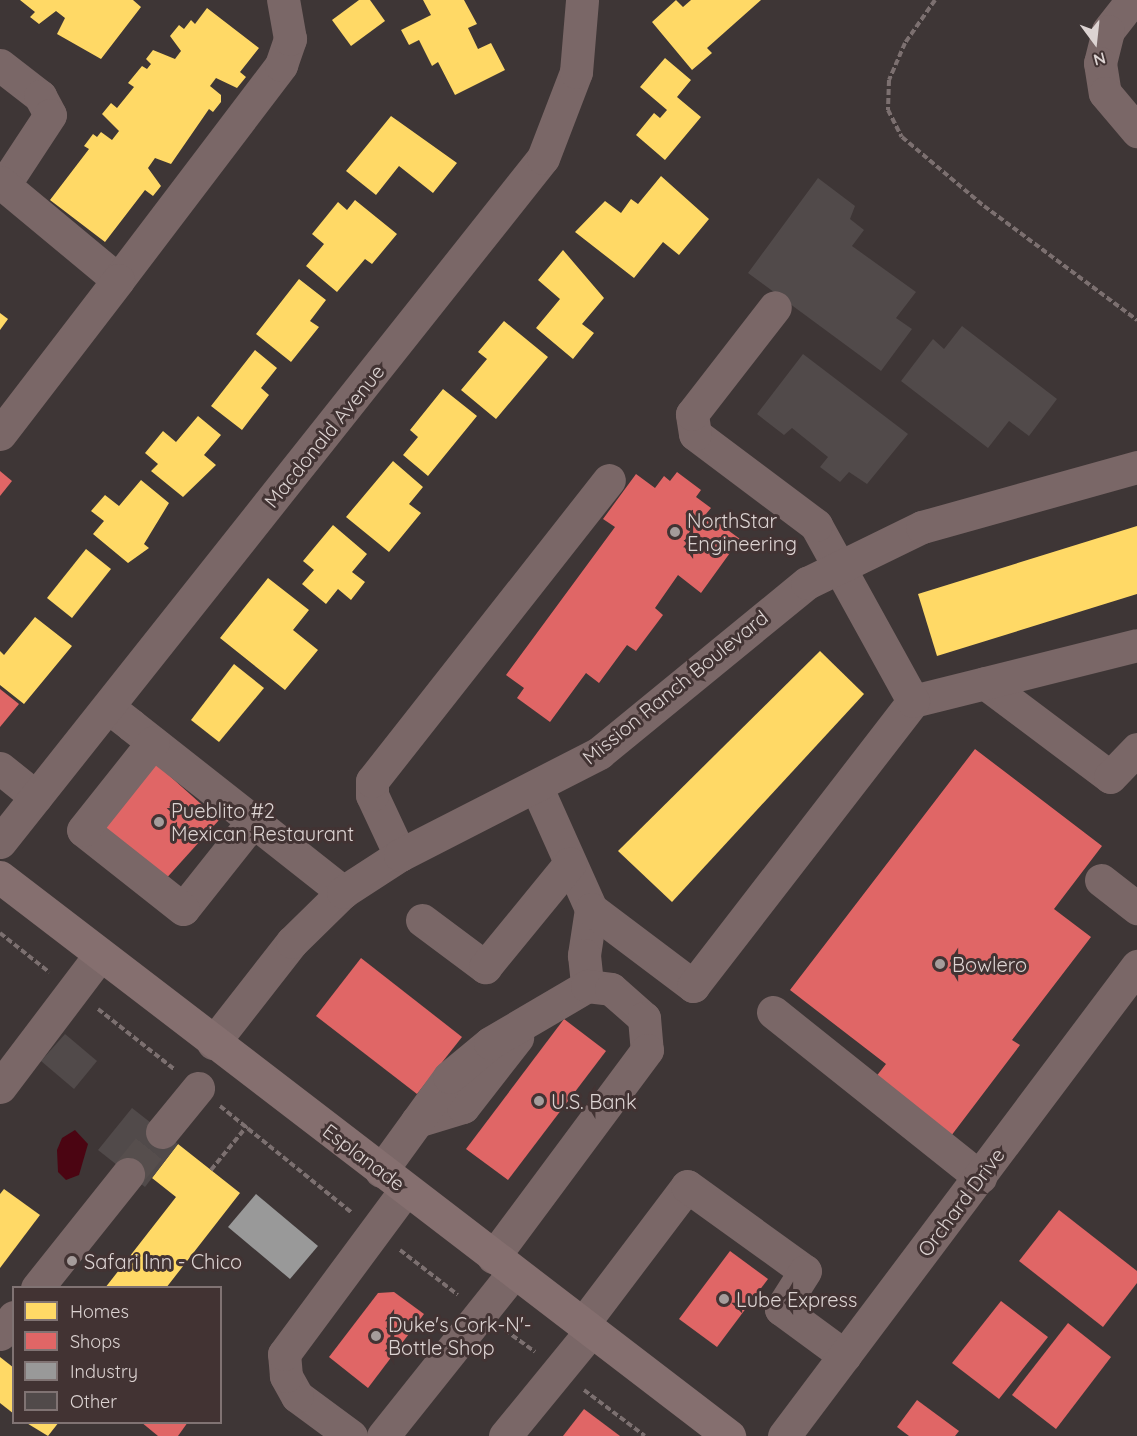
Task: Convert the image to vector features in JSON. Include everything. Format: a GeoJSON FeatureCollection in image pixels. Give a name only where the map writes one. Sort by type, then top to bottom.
{"type":"FeatureCollection","features":[{"type":"Feature","properties":{"kind":"main road","name":"Esplanade"},"geometry":{"type":"LineString","coordinates":[[0,877],[213,1043],[587,1328],[714,1432]]}},
{"type":"Feature","properties":{"kind":"street"},"geometry":{"type":"LineString","coordinates":[[0,434],[281,64],[290,39],[283,0]]}},
{"type":"Feature","properties":{"kind":"street","name":"Macdonald Avenue"},"geometry":{"type":"LineString","coordinates":[[0,842],[543,158],[576,72],[582,0]]}},
{"type":"Feature","properties":{"kind":"street"},"geometry":{"type":"LineString","coordinates":[[1132,0],[1108,31],[1100,63],[1106,93],[1137,131]]}},
{"type":"Feature","properties":{"kind":"street"},"geometry":{"type":"LineString","coordinates":[[0,65],[40,96],[50,115],[2,183],[118,280]]}},
{"type":"Feature","properties":{"kind":"street"},"geometry":{"type":"LineString","coordinates":[[775,307],[692,414],[695,434],[816,525],[913,701]]}},
{"type":"Feature","properties":{"kind":"street","name":"Mission Ranch Boulevard"},"geometry":{"type":"LineString","coordinates":[[213,1043],[292,942],[343,892],[400,855],[537,788],[599,753],[753,621],[838,564],[922,527],[1137,467]]}},
{"type":"Feature","properties":{"kind":"street"},"geometry":{"type":"LineString","coordinates":[[400,855],[372,795],[372,781],[609,480]]}},
{"type":"Feature","properties":{"kind":"street"},"geometry":{"type":"LineString","coordinates":[[537,788],[591,909],[693,986],[913,701],[1137,645]]}},
{"type":"Feature","properties":{"kind":"street"},"geometry":{"type":"LineString","coordinates":[[985,683],[1110,777],[1137,749]]}},
{"type":"Feature","properties":{"kind":"street"},"geometry":{"type":"LineString","coordinates":[[108,707],[343,892]]}},
{"type":"Feature","properties":{"kind":"street"},"geometry":{"type":"LineString","coordinates":[[153,742],[83,830],[183,909],[253,821]]}},
{"type":"Feature","properties":{"kind":"street"},"geometry":{"type":"LineString","coordinates":[[0,768],[36,797]]}},
{"type":"Feature","properties":{"kind":"street"},"geometry":{"type":"LineString","coordinates":[[422,920],[485,967],[570,863]]}},
{"type":"Feature","properties":{"kind":"street"},"geometry":{"type":"LineString","coordinates":[[1101,880],[1137,908]]}},
{"type":"Feature","properties":{"kind":"street"},"geometry":{"type":"LineString","coordinates":[[587,986],[584,955],[591,909]]}},
{"type":"Feature","properties":{"kind":"street"},"geometry":{"type":"LineString","coordinates":[[0,1087],[100,955]]}},
{"type":"Feature","properties":{"kind":"street","name":"Orchard Drive"},"geometry":{"type":"LineString","coordinates":[[784,1436],[1137,966]]}},
{"type":"Feature","properties":{"kind":"street"},"geometry":{"type":"LineString","coordinates":[[351,1436],[297,1396],[286,1376],[284,1354],[375,1231],[417,1121],[449,1077],[536,1013],[587,986],[611,989],[644,1018],[647,1050],[503,1264],[482,1312],[383,1436]]}},
{"type":"Feature","properties":{"kind":"street"},"geometry":{"type":"LineString","coordinates":[[773,1012],[980,1177]]}},
{"type":"Feature","properties":{"kind":"street"},"geometry":{"type":"LineString","coordinates":[[162,1132],[198,1088]]}},
{"type":"Feature","properties":{"kind":"street"},"geometry":{"type":"LineString","coordinates":[[38,1286],[128,1174]]}},
{"type":"Feature","properties":{"kind":"street"},"geometry":{"type":"LineString","coordinates":[[505,1436],[559,1371],[687,1186],[805,1271],[781,1309],[844,1356]]}},
{"type":"Feature","properties":{"kind":"street"},"geometry":{"type":"LineString","coordinates":[[0,1334],[12,1319]]}},
{"type":"Feature","properties":{"kind":"path"},"geometry":{"type":"LineString","coordinates":[[935,0],[905,43],[889,80],[888,110],[902,136],[984,206],[1137,320]]}},
{"type":"Feature","properties":{"kind":"path"},"geometry":{"type":"LineString","coordinates":[[0,933],[247,1126],[375,1231],[645,1436]]}},
{"type":"Feature","properties":{"kind":"path"},"geometry":{"type":"LineString","coordinates":[[210,1170],[247,1126]]}},
{"type":"Feature","properties":{"kind":"shaded area"},"geometry":{"type":"Polygon","coordinates":[[[75,1130],[88,1144],[79,1175],[66,1180],[58,1172],[57,1150],[62,1138],[75,1130]]]}},
{"type":"Feature","properties":{"kind":"building: Homes"},"geometry":{"type":"Polygon","coordinates":[[[20,0],[133,0],[141,7],[101,59],[57,34],[65,18],[56,11],[39,24],[30,17],[35,12],[20,0]]]}},
{"type":"Feature","properties":{"kind":"building: Homes"},"geometry":{"type":"Polygon","coordinates":[[[359,0],[370,0],[385,21],[351,46],[332,20],[359,0]]]}},
{"type":"Feature","properties":{"kind":"building: Homes"},"geometry":{"type":"Polygon","coordinates":[[[423,0],[464,0],[477,24],[468,28],[478,49],[491,43],[505,70],[455,95],[438,62],[432,66],[419,40],[409,45],[401,30],[431,15],[423,0]]]}},
{"type":"Feature","properties":{"kind":"building: Homes"},"geometry":{"type":"Polygon","coordinates":[[[676,0],[683,7],[691,0],[761,0],[707,48],[712,53],[692,70],[652,22],[676,0]]]}},
{"type":"Feature","properties":{"kind":"building: Homes"},"geometry":{"type":"Polygon","coordinates":[[[207,8],[259,48],[240,72],[246,77],[237,88],[216,78],[210,86],[221,95],[221,102],[213,112],[209,109],[171,164],[155,158],[148,168],[161,186],[153,196],[145,190],[105,242],[50,200],[89,149],[84,146],[93,134],[97,137],[101,132],[112,140],[119,131],[102,114],[111,103],[117,108],[134,87],[128,83],[142,66],[147,69],[151,64],[146,59],[153,50],[175,59],[181,51],[170,36],[179,25],[184,29],[191,20],[195,24],[207,8]]]}},
{"type":"Feature","properties":{"kind":"building: Homes"},"geometry":{"type":"Polygon","coordinates":[[[665,58],[691,80],[677,97],[701,117],[665,160],[636,135],[654,113],[660,118],[667,110],[640,87],[665,58]]]}},
{"type":"Feature","properties":{"kind":"building: Homes"},"geometry":{"type":"Polygon","coordinates":[[[391,116],[457,163],[433,193],[399,166],[376,195],[346,171],[391,116]]]}},
{"type":"Feature","properties":{"kind":"building: Homes"},"geometry":{"type":"Polygon","coordinates":[[[661,176],[709,219],[679,255],[663,242],[634,278],[575,232],[605,201],[621,213],[631,199],[638,204],[661,176]]]}},
{"type":"Feature","properties":{"kind":"building: Homes"},"geometry":{"type":"Polygon","coordinates":[[[355,200],[397,234],[372,264],[365,259],[337,292],[306,266],[324,244],[312,234],[338,202],[347,210],[355,200]]]}},
{"type":"Feature","properties":{"kind":"building: Homes"},"geometry":{"type":"Polygon","coordinates":[[[563,250],[604,298],[582,324],[594,333],[573,359],[536,328],[560,299],[538,280],[563,250]]]}},
{"type":"Feature","properties":{"kind":"building: Homes"},"geometry":{"type":"Polygon","coordinates":[[[299,279],[326,300],[310,321],[319,327],[291,362],[256,334],[299,279]]]}},
{"type":"Feature","properties":{"kind":"building: Homes"},"geometry":{"type":"Polygon","coordinates":[[[0,313],[8,319],[0,330],[0,313]]]}},
{"type":"Feature","properties":{"kind":"building: Homes"},"geometry":{"type":"Polygon","coordinates":[[[504,321],[548,357],[496,419],[461,390],[487,359],[478,352],[504,321]]]}},
{"type":"Feature","properties":{"kind":"building: Homes"},"geometry":{"type":"Polygon","coordinates":[[[255,350],[277,368],[261,388],[269,395],[242,430],[211,406],[255,350]]]}},
{"type":"Feature","properties":{"kind":"building: Homes"},"geometry":{"type":"Polygon","coordinates":[[[443,389],[477,416],[428,476],[403,455],[418,437],[410,430],[443,389]]]}},
{"type":"Feature","properties":{"kind":"building: Homes"},"geometry":{"type":"Polygon","coordinates":[[[198,416],[221,435],[204,455],[216,465],[183,497],[151,471],[158,464],[145,453],[163,431],[176,442],[198,416]]]}},
{"type":"Feature","properties":{"kind":"building: Homes"},"geometry":{"type":"Polygon","coordinates":[[[393,461],[423,487],[409,504],[421,513],[389,552],[346,517],[393,461]]]}},
{"type":"Feature","properties":{"kind":"building: Homes"},"geometry":{"type":"Polygon","coordinates":[[[141,480],[169,503],[144,544],[149,548],[128,563],[93,534],[104,521],[91,511],[105,495],[119,506],[141,480]]]}},
{"type":"Feature","properties":{"kind":"building: Homes"},"geometry":{"type":"Polygon","coordinates":[[[333,525],[367,554],[352,572],[365,582],[351,600],[338,589],[326,604],[302,584],[314,570],[303,561],[333,525]]]}},
{"type":"Feature","properties":{"kind":"building: Homes"},"geometry":{"type":"Polygon","coordinates":[[[1137,526],[1137,594],[937,656],[918,594],[1137,526]]]}},
{"type":"Feature","properties":{"kind":"building: Homes"},"geometry":{"type":"Polygon","coordinates":[[[86,549],[111,569],[72,618],[47,598],[86,549]]]}},
{"type":"Feature","properties":{"kind":"building: Homes"},"geometry":{"type":"Polygon","coordinates":[[[268,578],[309,610],[293,630],[318,650],[285,690],[220,638],[268,578]]]}},
{"type":"Feature","properties":{"kind":"building: Homes"},"geometry":{"type":"Polygon","coordinates":[[[35,617],[72,646],[24,704],[0,685],[0,651],[4,655],[35,617]]]}},
{"type":"Feature","properties":{"kind":"building: Homes"},"geometry":{"type":"Polygon","coordinates":[[[820,651],[864,694],[672,902],[618,851],[820,651]]]}},
{"type":"Feature","properties":{"kind":"building: Homes"},"geometry":{"type":"Polygon","coordinates":[[[234,664],[264,688],[219,742],[191,720],[234,664]]]}},
{"type":"Feature","properties":{"kind":"building: Homes"},"geometry":{"type":"Polygon","coordinates":[[[178,1144],[240,1193],[168,1286],[107,1286],[176,1197],[152,1178],[178,1144]]]}},
{"type":"Feature","properties":{"kind":"building: Homes"},"geometry":{"type":"Polygon","coordinates":[[[4,1189],[40,1215],[0,1268],[0,1194],[4,1189]]]}},
{"type":"Feature","properties":{"kind":"building: Homes"},"geometry":{"type":"Polygon","coordinates":[[[0,1357],[12,1366],[12,1412],[0,1403],[0,1357]]]}},
{"type":"Feature","properties":{"kind":"building: Homes"},"geometry":{"type":"Polygon","coordinates":[[[28,1424],[57,1424],[48,1436],[28,1424]]]}},
{"type":"Feature","properties":{"kind":"building: Shops"},"geometry":{"type":"Polygon","coordinates":[[[0,471],[12,481],[0,496],[0,471]]]}},
{"type":"Feature","properties":{"kind":"building: Shops"},"geometry":{"type":"Polygon","coordinates":[[[677,472],[701,490],[696,497],[711,508],[706,514],[740,539],[701,593],[678,575],[655,608],[663,615],[636,651],[627,645],[599,683],[586,673],[550,722],[517,698],[524,688],[506,675],[615,527],[603,519],[636,474],[655,488],[664,476],[670,481],[677,472]]]}},
{"type":"Feature","properties":{"kind":"building: Shops"},"geometry":{"type":"Polygon","coordinates":[[[0,689],[19,704],[0,727],[0,689]]]}},
{"type":"Feature","properties":{"kind":"building: Shops","name":"Bowlero"},"geometry":{"type":"Polygon","coordinates":[[[975,749],[1102,846],[1054,909],[1091,937],[1012,1040],[1020,1045],[951,1136],[875,1078],[886,1064],[790,990],[975,749]]]}},
{"type":"Feature","properties":{"kind":"building: Shops","name":"Pueblito #2 Mexican Restaurant"},"geometry":{"type":"Polygon","coordinates":[[[154,762],[219,820],[163,882],[99,824],[154,762]]]}},
{"type":"Feature","properties":{"kind":"building: Shops"},"geometry":{"type":"Polygon","coordinates":[[[361,958],[462,1037],[417,1094],[316,1016],[361,958]]]}},
{"type":"Feature","properties":{"kind":"building: Shops"},"geometry":{"type":"Polygon","coordinates":[[[564,1019],[606,1051],[508,1180],[466,1149],[564,1019]]]}},
{"type":"Feature","properties":{"kind":"building: Shops"},"geometry":{"type":"Polygon","coordinates":[[[1059,1210],[1137,1271],[1137,1283],[1103,1327],[1019,1261],[1059,1210]]]}},
{"type":"Feature","properties":{"kind":"building: Shops","name":"Lube Express"},"geometry":{"type":"Polygon","coordinates":[[[730,1251],[768,1279],[717,1347],[679,1319],[730,1251]]]}},
{"type":"Feature","properties":{"kind":"building: Shops","name":"Duke's Cork-N'- Bottle Shop"},"geometry":{"type":"Polygon","coordinates":[[[394,1292],[424,1314],[368,1388],[329,1357],[378,1293],[394,1292]]]}},
{"type":"Feature","properties":{"kind":"building: Shops"},"geometry":{"type":"Polygon","coordinates":[[[1001,1301],[1048,1337],[999,1399],[952,1363],[1001,1301]]]}},
{"type":"Feature","properties":{"kind":"building: Shops"},"geometry":{"type":"Polygon","coordinates":[[[1068,1323],[1111,1357],[1056,1429],[1012,1395],[1068,1323]]]}},
{"type":"Feature","properties":{"kind":"building: Shops"},"geometry":{"type":"Polygon","coordinates":[[[917,1400],[959,1431],[955,1436],[909,1436],[897,1427],[917,1400]]]}},
{"type":"Feature","properties":{"kind":"building: Shops"},"geometry":{"type":"Polygon","coordinates":[[[584,1409],[620,1436],[563,1436],[584,1409]]]}},
{"type":"Feature","properties":{"kind":"building: Shops"},"geometry":{"type":"Polygon","coordinates":[[[143,1424],[187,1424],[178,1436],[158,1436],[143,1424]]]}},
{"type":"Feature","properties":{"kind":"building: Industry"},"geometry":{"type":"Polygon","coordinates":[[[256,1194],[318,1246],[290,1279],[228,1227],[256,1194]]]}},
{"type":"Feature","properties":{"kind":"building: Other"},"geometry":{"type":"Polygon","coordinates":[[[818,178],[855,206],[850,219],[864,230],[852,246],[916,292],[896,318],[912,329],[881,371],[748,273],[818,178]]]}},
{"type":"Feature","properties":{"kind":"building: Other"},"geometry":{"type":"Polygon","coordinates":[[[962,326],[1057,399],[1029,436],[1009,421],[988,448],[901,381],[933,339],[944,349],[962,326]]]}},
{"type":"Feature","properties":{"kind":"building: Other"},"geometry":{"type":"Polygon","coordinates":[[[803,354],[908,434],[867,484],[849,472],[840,482],[820,467],[828,457],[792,428],[784,435],[757,414],[803,354]]]}},
{"type":"Feature","properties":{"kind":"building: Other"},"geometry":{"type":"Polygon","coordinates":[[[65,1034],[97,1061],[74,1089],[41,1061],[65,1034]]]}},
{"type":"Feature","properties":{"kind":"building: Other"},"geometry":{"type":"Polygon","coordinates":[[[132,1108],[178,1144],[145,1187],[98,1150],[132,1108]]]}},
{"type":"Feature","properties":{"kind":"tunnel"},"geometry":{"type":"LineString","coordinates":[[128,1174],[162,1132]]}},
{"type":"Feature","properties":{"kind":"place","name":"NorthStar Engineering"},"geometry":{"type":"Point","coordinates":[675,532]}},
{"type":"Feature","properties":{"kind":"place","name":"Pueblito #2 Mexican Restaurant"},"geometry":{"type":"Point","coordinates":[159,822]}},
{"type":"Feature","properties":{"kind":"place","name":"Bowlero"},"geometry":{"type":"Point","coordinates":[940,964]}},
{"type":"Feature","properties":{"kind":"place","name":"U.S. Bank"},"geometry":{"type":"Point","coordinates":[539,1101]}},
{"type":"Feature","properties":{"kind":"place","name":"Safari Inn - Chico"},"geometry":{"type":"Point","coordinates":[72,1261]}},
{"type":"Feature","properties":{"kind":"place","name":"Lube Express"},"geometry":{"type":"Point","coordinates":[724,1299]}},
{"type":"Feature","properties":{"kind":"place","name":"Duke's Cork-N'- Bottle Shop"},"geometry":{"type":"Point","coordinates":[376,1336]}}]}
